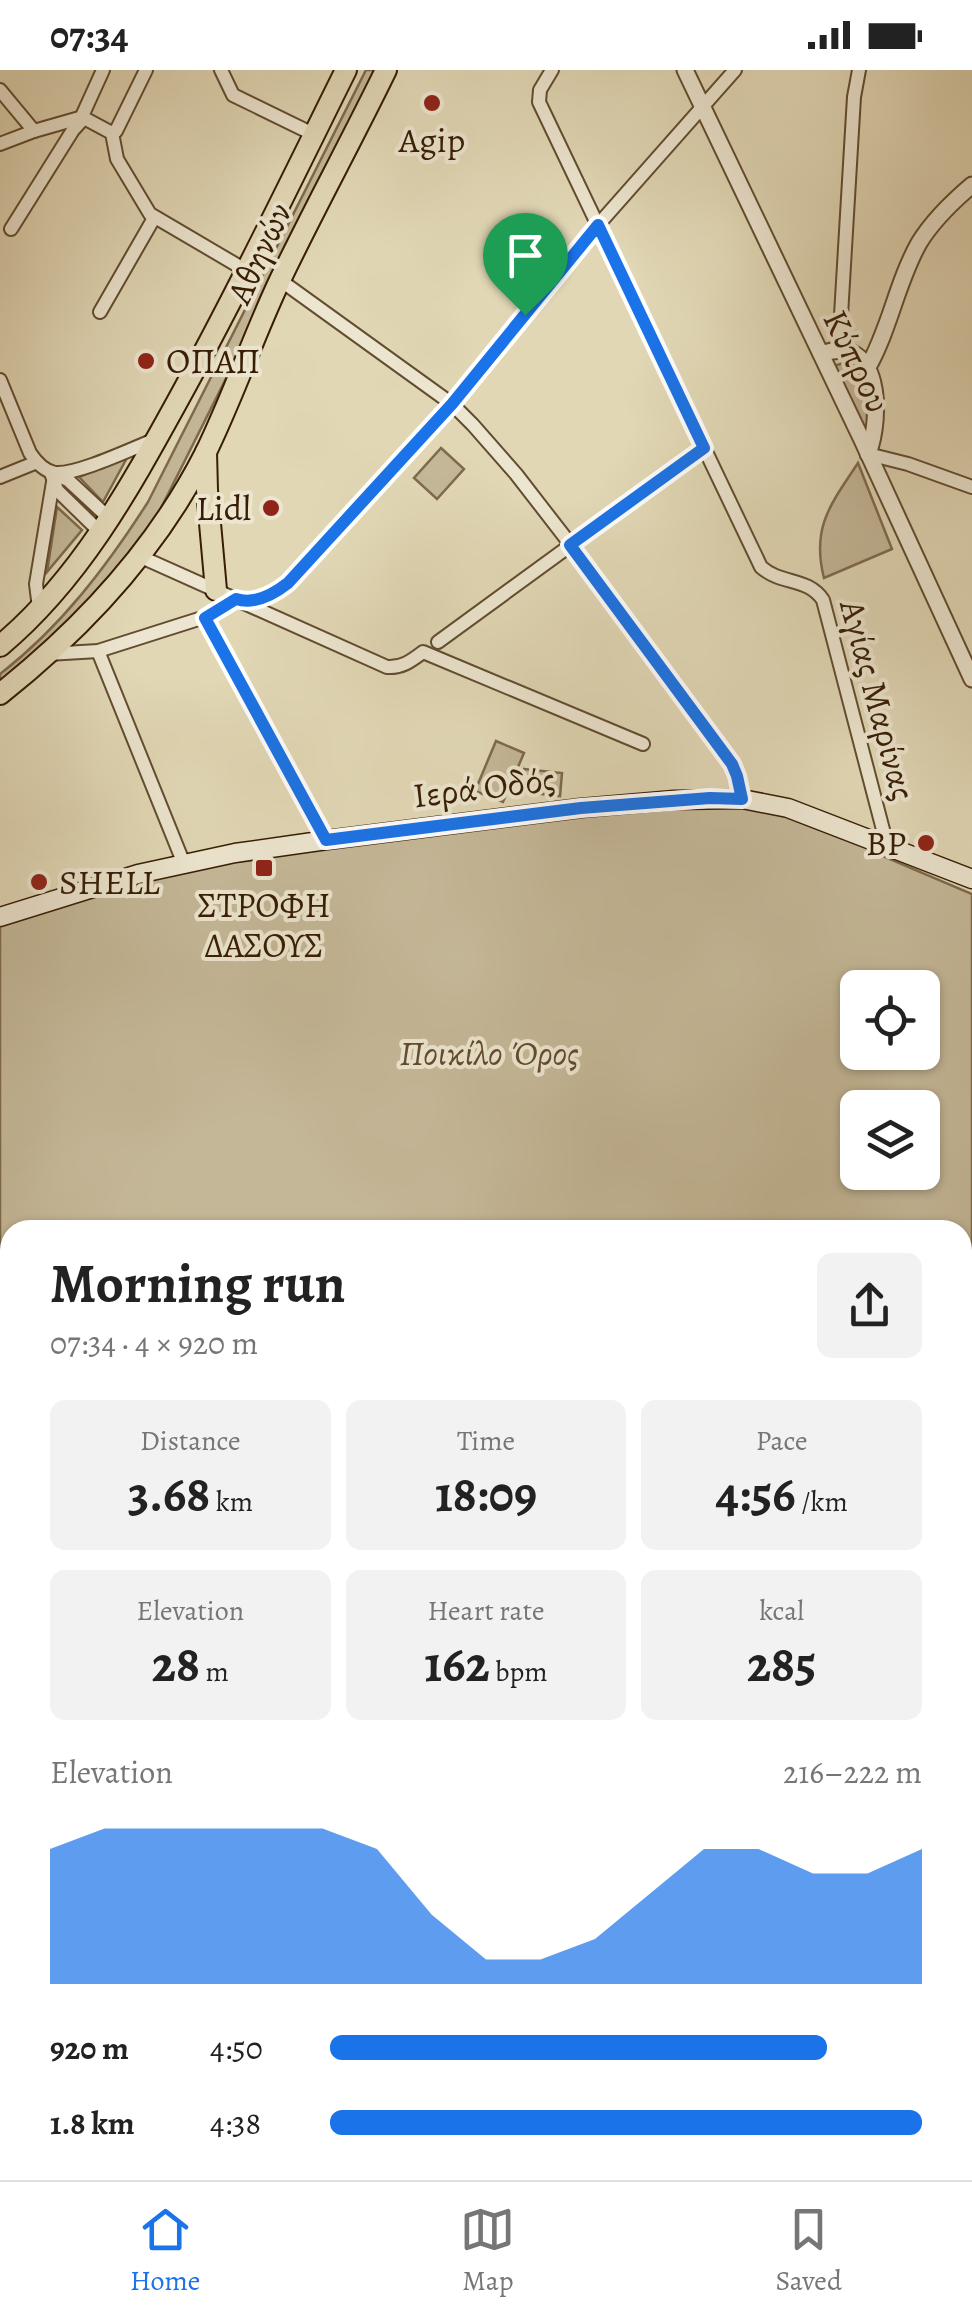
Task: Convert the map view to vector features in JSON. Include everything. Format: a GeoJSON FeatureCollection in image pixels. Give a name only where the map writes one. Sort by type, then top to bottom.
{"type":"FeatureCollection","features":[{"type":"Feature","properties":{"kind":"highway","name":"Αθηνών"},"geometry":{"type":"LineString","coordinates":[[0,646],[40,611],[105,526],[157,439],[247,271],[346,70]]}},
{"type":"Feature","properties":{"kind":"highway","name":"Αθηνών"},"geometry":{"type":"LineString","coordinates":[[0,694],[48,654],[139,556],[183,494],[280,280],[386,70]]}},
{"type":"Feature","properties":{"kind":"highway"},"geometry":{"type":"LineString","coordinates":[[206,450],[216,590]]}},
{"type":"Feature","properties":{"kind":"main road","name":"Ιερά Οδός"},"geometry":{"type":"LineString","coordinates":[[0,917],[138,874],[235,853],[581,808],[710,798],[742,799],[788,808],[972,878]]}},
{"type":"Feature","properties":{"kind":"street"},"geometry":{"type":"LineString","coordinates":[[11,229],[83,118],[104,70]]}},
{"type":"Feature","properties":{"kind":"street"},"geometry":{"type":"LineString","coordinates":[[0,144],[34,130],[83,118],[112,132],[118,130],[146,70]]}},
{"type":"Feature","properties":{"kind":"street"},"geometry":{"type":"LineString","coordinates":[[221,70],[233,94],[315,135]]}},
{"type":"Feature","properties":{"kind":"street","name":"Αγίας Μαρίνας"},"geometry":{"type":"LineString","coordinates":[[552,70],[540,90],[539,102],[762,567],[779,578],[807,584],[823,600],[887,845]]}},
{"type":"Feature","properties":{"kind":"street","name":"Κύπρου"},"geometry":{"type":"LineString","coordinates":[[684,70],[972,680]]}},
{"type":"Feature","properties":{"kind":"street"},"geometry":{"type":"LineString","coordinates":[[48,654],[98,651],[205,618],[241,600],[266,597],[288,583],[452,404],[598,225],[735,70]]}},
{"type":"Feature","properties":{"kind":"street"},"geometry":{"type":"LineString","coordinates":[[838,349],[858,70]]}},
{"type":"Feature","properties":{"kind":"street"},"geometry":{"type":"LineString","coordinates":[[0,90],[34,130]]}},
{"type":"Feature","properties":{"kind":"street"},"geometry":{"type":"LineString","coordinates":[[112,132],[117,159],[154,218],[247,271]]}},
{"type":"Feature","properties":{"kind":"street"},"geometry":{"type":"LineString","coordinates":[[868,367],[881,344],[918,246],[932,223],[972,185]]}},
{"type":"Feature","properties":{"kind":"street"},"geometry":{"type":"LineString","coordinates":[[100,312],[154,218]]}},
{"type":"Feature","properties":{"kind":"street"},"geometry":{"type":"LineString","coordinates":[[280,280],[452,404],[473,424],[516,474],[732,764],[742,799]]}},
{"type":"Feature","properties":{"kind":"street"},"geometry":{"type":"LineString","coordinates":[[821,354],[838,349],[868,367],[877,401],[875,436],[868,454],[972,487]]}},
{"type":"Feature","properties":{"kind":"street"},"geometry":{"type":"LineString","coordinates":[[0,380],[22,438],[36,462],[52,478],[68,480],[105,526]]}},
{"type":"Feature","properties":{"kind":"street"},"geometry":{"type":"LineString","coordinates":[[52,478],[157,439]]}},
{"type":"Feature","properties":{"kind":"street"},"geometry":{"type":"LineString","coordinates":[[438,642],[704,448]]}},
{"type":"Feature","properties":{"kind":"street"},"geometry":{"type":"LineString","coordinates":[[0,477],[36,462]]}},
{"type":"Feature","properties":{"kind":"street"},"geometry":{"type":"LineString","coordinates":[[40,611],[36,584],[52,478]]}},
{"type":"Feature","properties":{"kind":"street"},"geometry":{"type":"LineString","coordinates":[[139,556],[386,667],[396,668],[423,652],[642,744]]}},
{"type":"Feature","properties":{"kind":"street"},"geometry":{"type":"LineString","coordinates":[[205,618],[326,840]]}},
{"type":"Feature","properties":{"kind":"street"},"geometry":{"type":"LineString","coordinates":[[98,651],[184,864]]}},
{"type":"Feature","properties":{"kind":"green space"},"geometry":{"type":"Polygon","coordinates":[[[366,70],[381,70],[153,524],[93,596],[0,684],[0,674],[43,636],[81,594],[148,502],[366,70]]]}},
{"type":"Feature","properties":{"kind":"green space"},"geometry":{"type":"Polygon","coordinates":[[[847,362],[856,365],[873,408],[870,427],[861,430],[830,367],[847,362]]]}},
{"type":"Feature","properties":{"kind":"green space"},"geometry":{"type":"Polygon","coordinates":[[[441,448],[464,469],[437,499],[414,478],[441,448]]]}},
{"type":"Feature","properties":{"kind":"green space"},"geometry":{"type":"Polygon","coordinates":[[[128,456],[103,502],[79,477],[128,456]]]}},
{"type":"Feature","properties":{"kind":"green space"},"geometry":{"type":"Polygon","coordinates":[[[858,463],[892,549],[824,578],[822,530],[832,504],[858,463]]]}},
{"type":"Feature","properties":{"kind":"green space"},"geometry":{"type":"Polygon","coordinates":[[[57,507],[82,530],[47,572],[57,507]]]}},
{"type":"Feature","properties":{"kind":"green space"},"geometry":{"type":"Polygon","coordinates":[[[496,741],[524,753],[503,802],[475,791],[496,741]]]}},
{"type":"Feature","properties":{"kind":"green space"},"geometry":{"type":"Polygon","coordinates":[[[524,769],[562,773],[560,796],[522,792],[524,769]]]}},
{"type":"Feature","properties":{"kind":"green space","name":"Ποικίλο Όρος"},"geometry":{"type":"Polygon","coordinates":[[[742,799],[861,844],[972,894],[972,1220],[0,1220],[0,917],[235,853],[742,799]]]}},
{"type":"Feature","properties":{"kind":"place","name":"Agip"},"geometry":{"type":"Point","coordinates":[432,103]}},
{"type":"Feature","properties":{"kind":"place","name":"ΟΠΑΠ"},"geometry":{"type":"Point","coordinates":[146,361]}},
{"type":"Feature","properties":{"kind":"place","name":"Lidl"},"geometry":{"type":"Point","coordinates":[271,508]}},
{"type":"Feature","properties":{"kind":"place","name":"BP"},"geometry":{"type":"Point","coordinates":[926,843]}},
{"type":"Feature","properties":{"kind":"place","name":"ΣΤΡΟΦΗ ΔΑΣΟΥΣ"},"geometry":{"type":"Point","coordinates":[264,868]}},
{"type":"Feature","properties":{"kind":"place","name":"SHELL"},"geometry":{"type":"Point","coordinates":[39,882]}},
{"type":"Feature","properties":{"kind":"route"},"geometry":{"type":"LineString","coordinates":[[598,225],[704,448],[570,545],[732,764],[742,799],[581,808],[326,840],[205,618],[236,599],[245,602],[266,597],[288,583],[452,404],[525,315],[598,225]]}}]}
